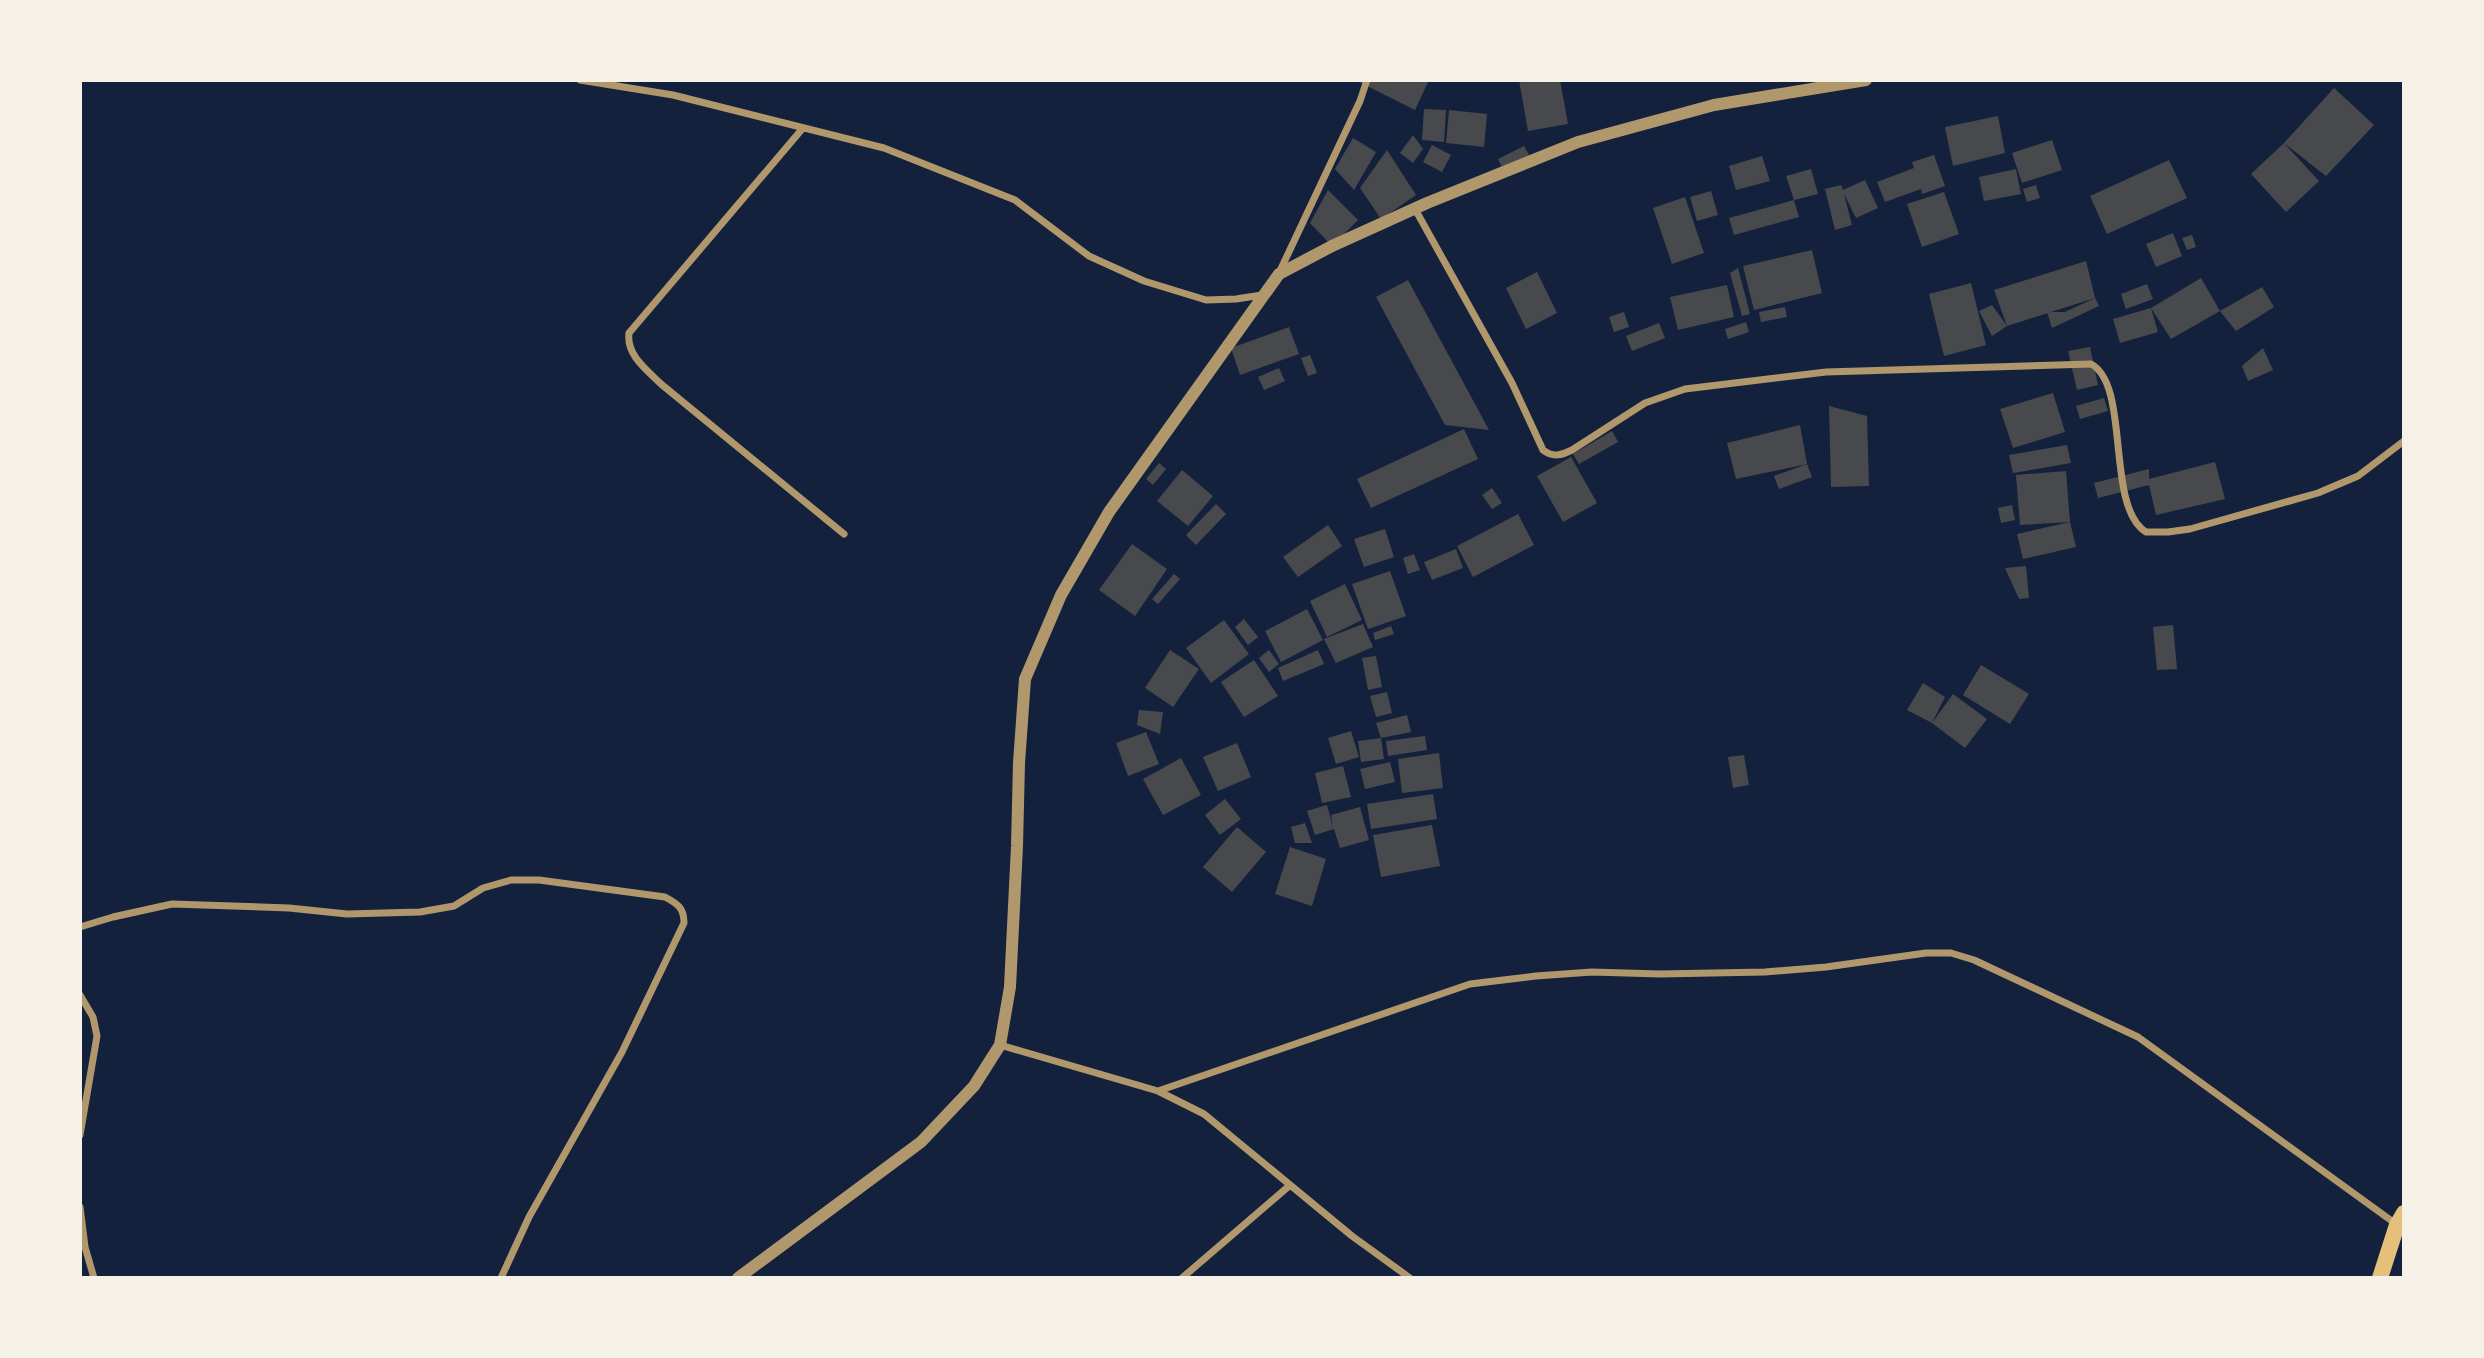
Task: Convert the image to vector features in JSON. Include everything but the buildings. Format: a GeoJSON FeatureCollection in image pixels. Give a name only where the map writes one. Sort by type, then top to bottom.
{"type":"FeatureCollection","features":[{"type":"Feature","properties":{"kind":"main road"},"geometry":{"type":"LineString","coordinates":[[2380,1278],[2400,1219]]}},
{"type":"Feature","properties":{"kind":"street"},"geometry":{"type":"LineString","coordinates":[[580,80],[673,95],[884,148],[1015,200],[1089,256],[1144,281],[1206,300],[1262,295]]}},
{"type":"Feature","properties":{"kind":"street"},"geometry":{"type":"LineString","coordinates":[[738,1278],[921,1142],[974,1086],[1000,1045],[1010,987],[1018,763],[1025,679],[1061,596],[1109,512],[1279,274],[1335,156],[1367,80]]}},
{"type":"Feature","properties":{"kind":"street"},"geometry":{"type":"LineString","coordinates":[[1279,274],[1332,246],[1415,209],[1578,142],[1714,106],[1866,80]]}},
{"type":"Feature","properties":{"kind":"street"},"geometry":{"type":"LineString","coordinates":[[803,128],[629,333],[628,340],[635,358],[661,384],[844,534]]}},
{"type":"Feature","properties":{"kind":"street"},"geometry":{"type":"LineString","coordinates":[[1415,209],[1512,383],[1543,450],[1553,455],[1572,450],[1645,402],[1685,389],[1826,372],[2091,364],[2103,373],[2110,389],[2120,463],[2132,518],[2146,532],[2168,533],[2318,493],[2358,475],[2403,442]]}},
{"type":"Feature","properties":{"kind":"street"},"geometry":{"type":"LineString","coordinates":[[80,927],[172,904],[289,908],[348,914],[420,912],[454,906],[483,888],[511,880],[539,880],[665,897],[679,904],[684,913],[684,923],[622,1052],[529,1217],[501,1278]]}},
{"type":"Feature","properties":{"kind":"street"},"geometry":{"type":"LineString","coordinates":[[1158,1091],[1470,984],[1592,972],[1660,974],[1765,971],[1826,967],[1926,953],[1951,953],[1974,960],[2138,1037],[2400,1219]]}},
{"type":"Feature","properties":{"kind":"street"},"geometry":{"type":"LineString","coordinates":[[80,995],[93,1017],[97,1036],[80,1135]]}},
{"type":"Feature","properties":{"kind":"street"},"geometry":{"type":"LineString","coordinates":[[1000,1045],[1158,1091],[1204,1114],[1289,1186],[1410,1278]]}},
{"type":"Feature","properties":{"kind":"street"},"geometry":{"type":"LineString","coordinates":[[1182,1278],[1289,1186]]}},
{"type":"Feature","properties":{"kind":"street"},"geometry":{"type":"LineString","coordinates":[[80,1207],[85,1247],[94,1278]]}},
{"type":"Feature","properties":{"kind":"street"},"geometry":{"type":"LineString","coordinates":[[80,1268],[91,1265]]}}]}
